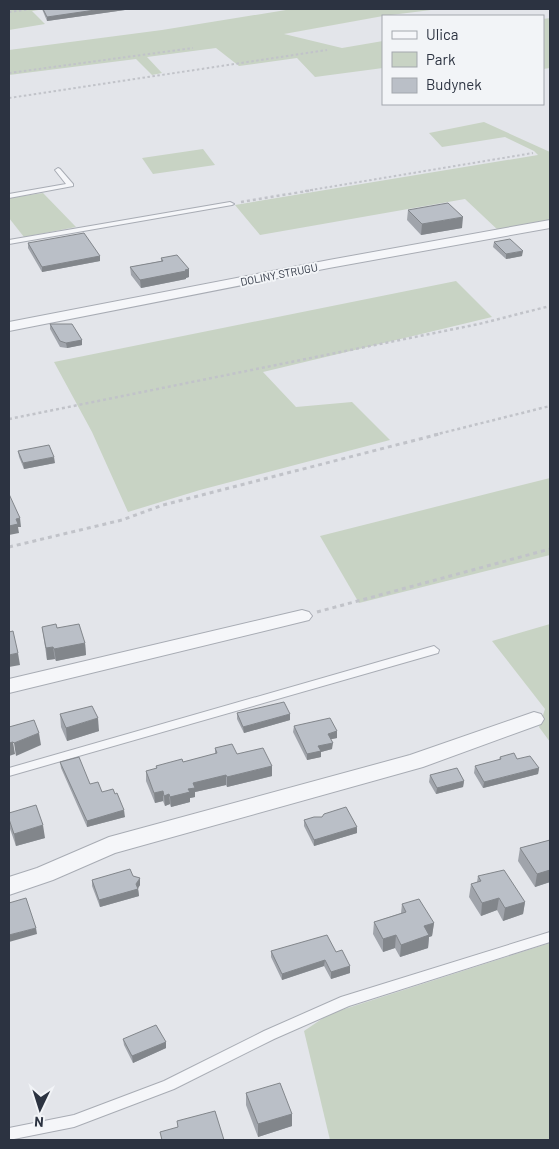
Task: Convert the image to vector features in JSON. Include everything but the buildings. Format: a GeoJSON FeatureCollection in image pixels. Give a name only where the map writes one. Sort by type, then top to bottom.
{"type":"FeatureCollection","features":[{"type":"Feature","properties":{"kind":"street","name":"DOLINY STRUGU"},"geometry":{"type":"LineString","coordinates":[[9,326],[329,264],[550,224]]}},
{"type":"Feature","properties":{"kind":"street"},"geometry":{"type":"LineString","coordinates":[[9,686],[302,616]]}},
{"type":"Feature","properties":{"kind":"street"},"geometry":{"type":"LineString","coordinates":[[9,886],[45,874],[109,846],[415,760],[534,719]]}},
{"type":"Feature","properties":{"kind":"lane"},"geometry":{"type":"LineString","coordinates":[[9,196],[71,185],[58,170]]}},
{"type":"Feature","properties":{"kind":"lane"},"geometry":{"type":"LineString","coordinates":[[9,242],[230,204]]}},
{"type":"Feature","properties":{"kind":"lane"},"geometry":{"type":"LineString","coordinates":[[9,772],[434,650]]}},
{"type":"Feature","properties":{"kind":"lane"},"geometry":{"type":"LineString","coordinates":[[9,1134],[74,1121],[169,1085],[269,1035],[346,1001],[550,937]]}},
{"type":"Feature","properties":{"kind":"path"},"geometry":{"type":"LineString","coordinates":[[9,12],[31,9]]}},
{"type":"Feature","properties":{"kind":"path"},"geometry":{"type":"LineString","coordinates":[[9,73],[193,48]]}},
{"type":"Feature","properties":{"kind":"path"},"geometry":{"type":"LineString","coordinates":[[9,98],[328,50]]}},
{"type":"Feature","properties":{"kind":"path"},"geometry":{"type":"LineString","coordinates":[[230,204],[533,154]]}},
{"type":"Feature","properties":{"kind":"path"},"geometry":{"type":"LineString","coordinates":[[9,419],[479,324],[550,306]]}},
{"type":"Feature","properties":{"kind":"path"},"geometry":{"type":"LineString","coordinates":[[9,547],[122,520],[163,505],[550,406]]}},
{"type":"Feature","properties":{"kind":"path"},"geometry":{"type":"LineString","coordinates":[[302,616],[550,549]]}},
{"type":"Feature","properties":{"kind":"green space"},"geometry":{"type":"Polygon","coordinates":[[[9,9],[45,9],[32,11],[45,24],[9,30],[9,9]]]}},
{"type":"Feature","properties":{"kind":"green space"},"geometry":{"type":"Polygon","coordinates":[[[292,9],[439,9],[382,15],[284,34],[342,48],[382,41],[382,68],[315,77],[297,58],[239,66],[216,48],[147,57],[162,73],[152,75],[136,59],[9,75],[9,50],[162,30],[292,9]]]}},
{"type":"Feature","properties":{"kind":"green space"},"geometry":{"type":"Polygon","coordinates":[[[550,18],[550,68],[544,69],[544,19],[550,18]]]}},
{"type":"Feature","properties":{"kind":"green space"},"geometry":{"type":"Polygon","coordinates":[[[484,122],[550,152],[550,222],[500,232],[465,199],[260,235],[235,205],[538,155],[534,151],[505,137],[442,147],[429,133],[484,122]]]}},
{"type":"Feature","properties":{"kind":"green space"},"geometry":{"type":"Polygon","coordinates":[[[203,149],[215,165],[153,174],[142,158],[203,149]]]}},
{"type":"Feature","properties":{"kind":"green space"},"geometry":{"type":"Polygon","coordinates":[[[43,193],[76,227],[24,237],[9,218],[9,198],[43,193]]]}},
{"type":"Feature","properties":{"kind":"green space"},"geometry":{"type":"Polygon","coordinates":[[[456,281],[492,317],[263,372],[296,407],[352,402],[390,440],[200,490],[128,512],[92,432],[54,362],[456,281]]]}},
{"type":"Feature","properties":{"kind":"green space"},"geometry":{"type":"Polygon","coordinates":[[[550,478],[550,555],[359,603],[320,536],[550,478]]]}},
{"type":"Feature","properties":{"kind":"green space"},"geometry":{"type":"Polygon","coordinates":[[[550,624],[550,742],[539,727],[545,709],[492,641],[550,624]]]}},
{"type":"Feature","properties":{"kind":"green space"},"geometry":{"type":"Polygon","coordinates":[[[550,943],[550,1140],[330,1140],[304,1031],[329,1014],[550,943]]]}}]}
